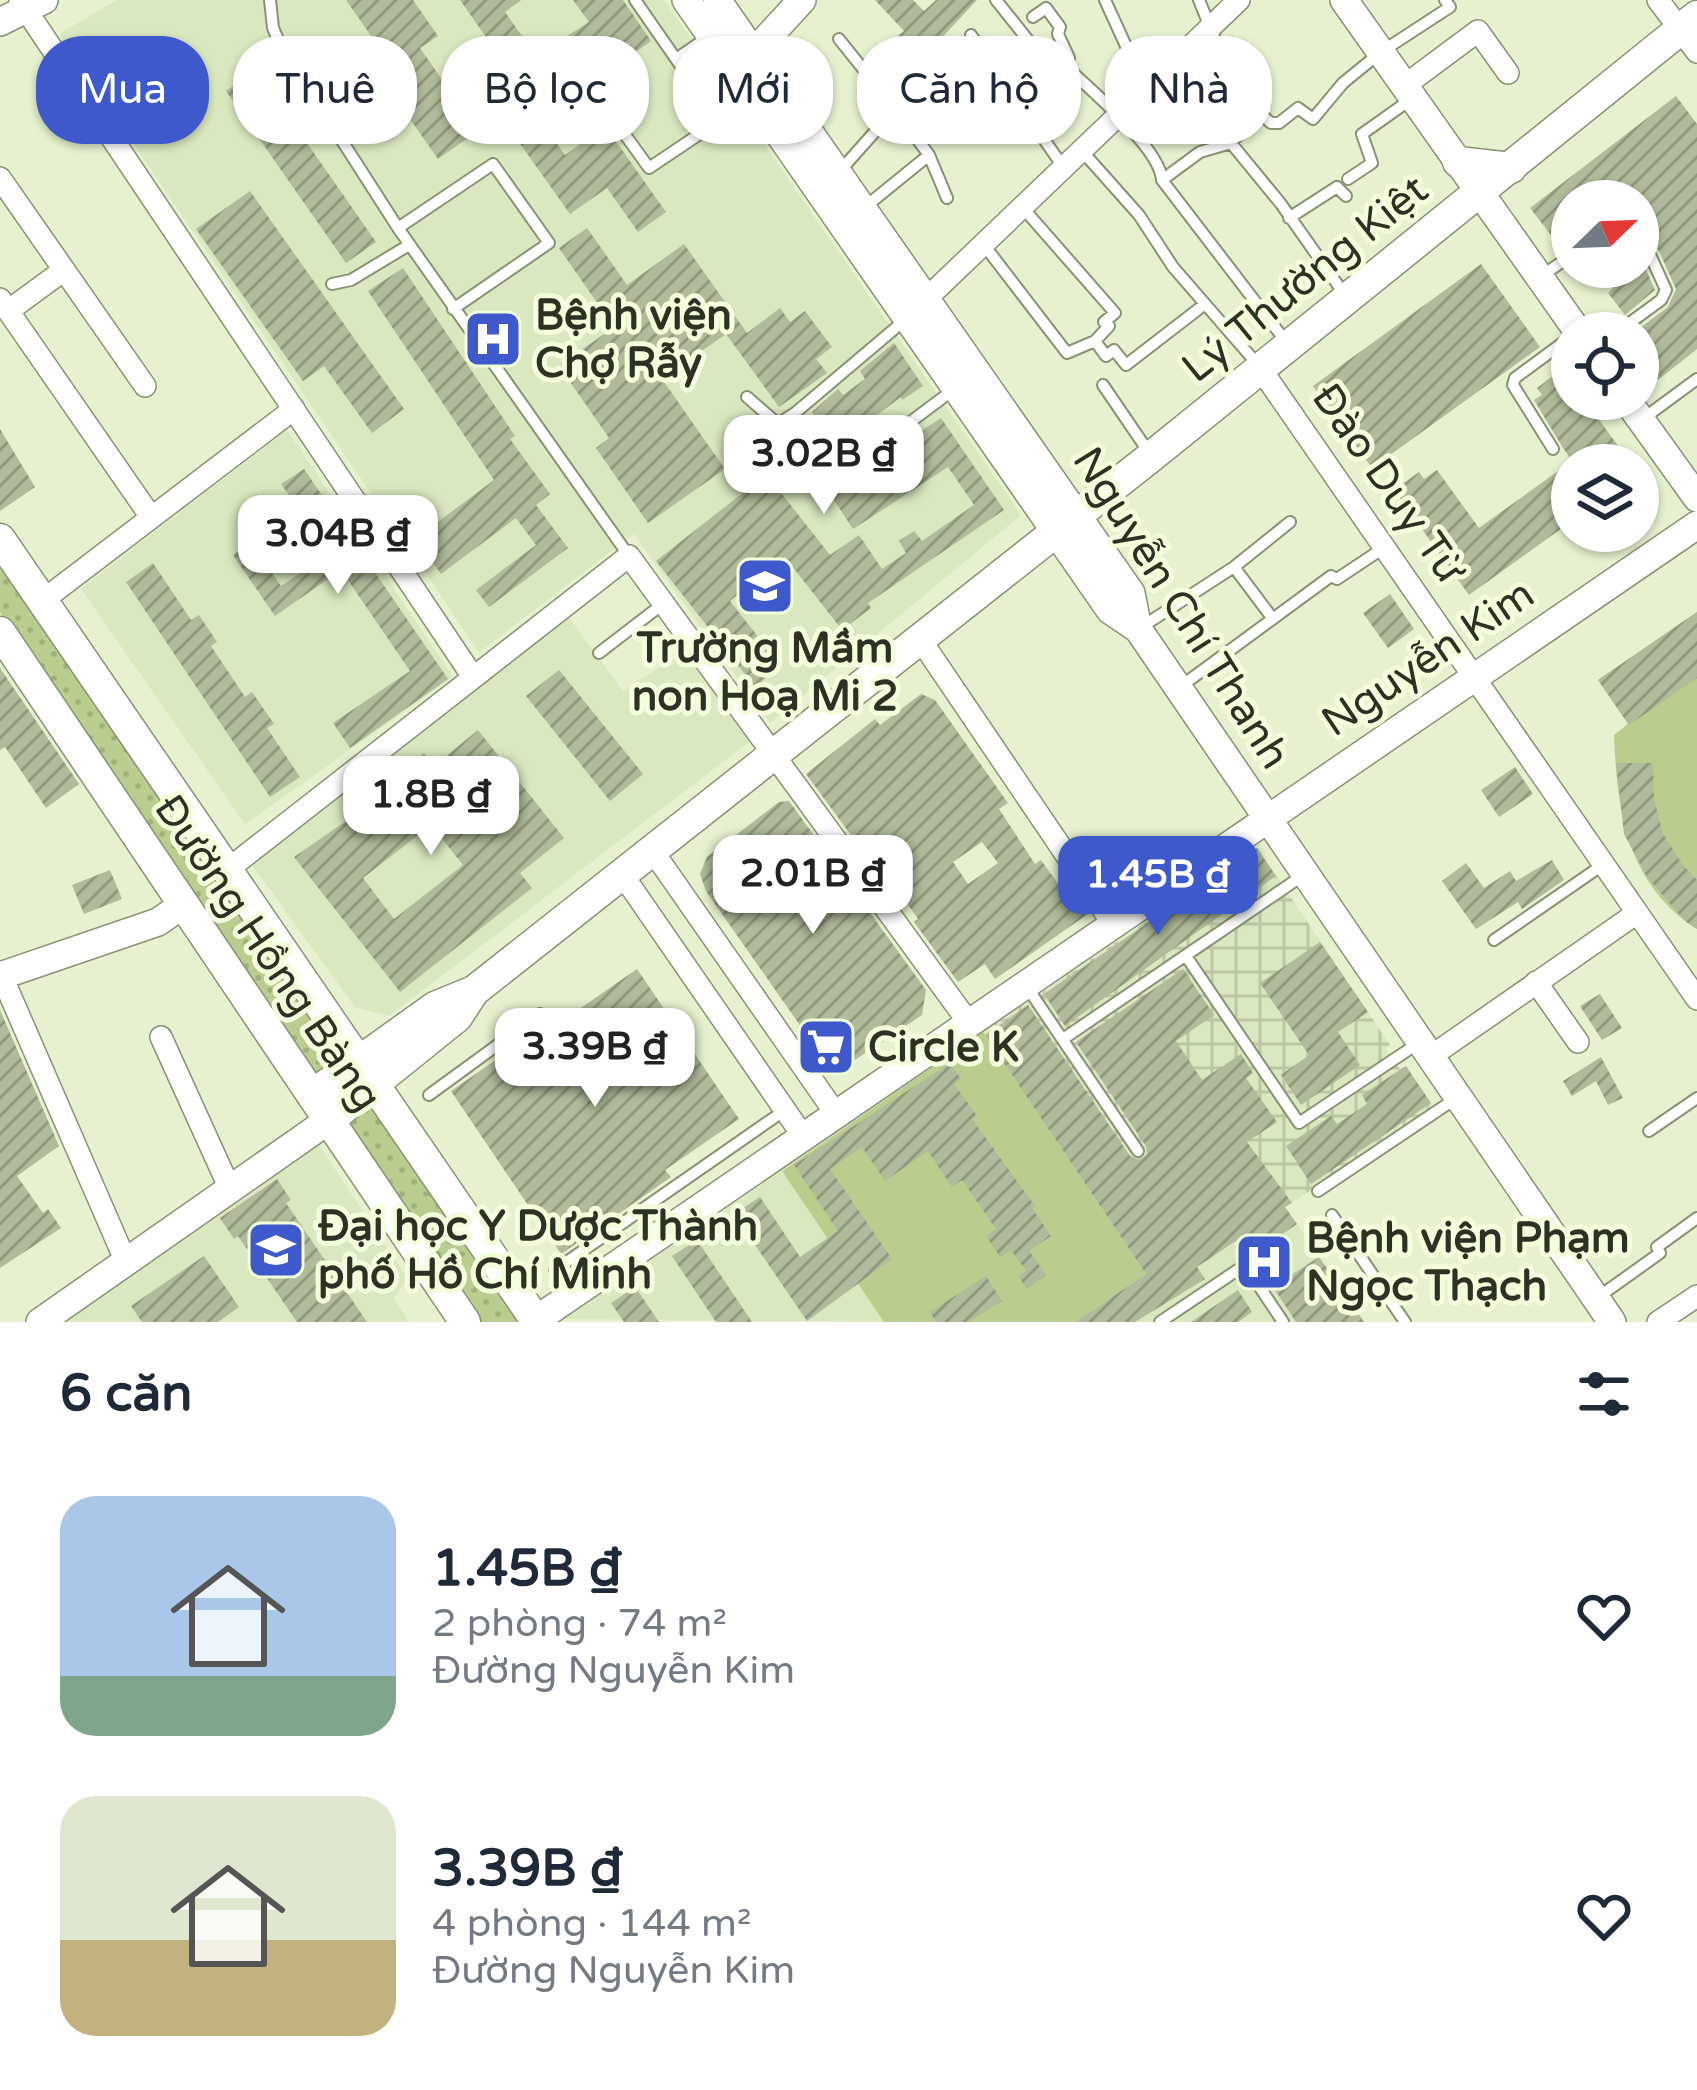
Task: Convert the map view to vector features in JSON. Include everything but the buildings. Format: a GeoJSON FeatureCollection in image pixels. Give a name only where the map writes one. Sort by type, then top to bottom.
{"type":"FeatureCollection","features":[{"type":"Feature","properties":{"kind":"main road","name":"Lý Thường Kiệt"},"geometry":{"type":"LineString","coordinates":[[474,991],[1480,192],[1691,32]]}},
{"type":"Feature","properties":{"kind":"main road"},"geometry":{"type":"LineString","coordinates":[[1458,161],[1511,168]]}},
{"type":"Feature","properties":{"kind":"main road","name":"Đường Hồng Bàng"},"geometry":{"type":"LineString","coordinates":[[0,539],[535,1321]]}},
{"type":"Feature","properties":{"kind":"main road"},"geometry":{"type":"LineString","coordinates":[[0,622],[42,601]]}},
{"type":"Feature","properties":{"kind":"main road","name":"Đường Hồng Bàng"},"geometry":{"type":"LineString","coordinates":[[0,632],[465,1322]]}},
{"type":"Feature","properties":{"kind":"main road"},"geometry":{"type":"LineString","coordinates":[[184,904],[227,870]]}},
{"type":"Feature","properties":{"kind":"main road"},"geometry":{"type":"LineString","coordinates":[[367,1072],[397,1034],[435,1007],[474,991]]}},
{"type":"Feature","properties":{"kind":"main road"},"geometry":{"type":"LineString","coordinates":[[321,1107],[367,1072],[457,1017],[474,991]]}},
{"type":"Feature","properties":{"kind":"main road"},"geometry":{"type":"LineString","coordinates":[[334,1026],[397,1034]]}},
{"type":"Feature","properties":{"kind":"street","name":"Nguyễn Chí Thanh"},"geometry":{"type":"LineString","coordinates":[[686,0],[720,19]]}},
{"type":"Feature","properties":{"kind":"street"},"geometry":{"type":"LineString","coordinates":[[769,36],[802,0]]}},
{"type":"Feature","properties":{"kind":"street"},"geometry":{"type":"LineString","coordinates":[[1201,36],[1239,0]]}},
{"type":"Feature","properties":{"kind":"street"},"geometry":{"type":"LineString","coordinates":[[1344,0],[1562,312]]}},
{"type":"Feature","properties":{"kind":"street"},"geometry":{"type":"LineString","coordinates":[[1658,0],[1691,32]]}},
{"type":"Feature","properties":{"kind":"street"},"geometry":{"type":"LineString","coordinates":[[0,22],[30,3],[473,677]]}},
{"type":"Feature","properties":{"kind":"street"},"geometry":{"type":"LineString","coordinates":[[1409,92],[1478,31],[1508,74]]}},
{"type":"Feature","properties":{"kind":"street"},"geometry":{"type":"LineString","coordinates":[[1066,523],[956,388],[917,309],[1105,129]]}},
{"type":"Feature","properties":{"kind":"street"},"geometry":{"type":"LineString","coordinates":[[802,144],[871,243]]}},
{"type":"Feature","properties":{"kind":"street","name":"Nguyễn Chí Thanh"},"geometry":{"type":"LineString","coordinates":[[814,144],[863,209],[871,243],[1066,523],[1111,610],[1138,629],[1604,1310]]}},
{"type":"Feature","properties":{"kind":"street"},"geometry":{"type":"LineString","coordinates":[[0,178],[145,386]]}},
{"type":"Feature","properties":{"kind":"street"},"geometry":{"type":"LineString","coordinates":[[64,270],[4,305],[151,518]]}},
{"type":"Feature","properties":{"kind":"street","name":"Đào Duy Từ"},"geometry":{"type":"LineString","coordinates":[[1261,368],[1697,999]]}},
{"type":"Feature","properties":{"kind":"street"},"geometry":{"type":"LineString","coordinates":[[42,601],[294,409]]}},
{"type":"Feature","properties":{"kind":"street"},"geometry":{"type":"LineString","coordinates":[[1641,420],[1697,498]]}},
{"type":"Feature","properties":{"kind":"street","name":"Nguyễn Kim"},"geometry":{"type":"LineString","coordinates":[[535,1321],[1697,525]]}},
{"type":"Feature","properties":{"kind":"street"},"geometry":{"type":"LineString","coordinates":[[227,870],[629,556],[969,1023]]}},
{"type":"Feature","properties":{"kind":"street"},"geometry":{"type":"LineString","coordinates":[[920,638],[1113,924]]}},
{"type":"Feature","properties":{"kind":"street"},"geometry":{"type":"LineString","coordinates":[[652,850],[836,1114]]}},
{"type":"Feature","properties":{"kind":"street"},"geometry":{"type":"LineString","coordinates":[[622,874],[803,1136]]}},
{"type":"Feature","properties":{"kind":"street"},"geometry":{"type":"LineString","coordinates":[[126,1262],[0,974],[158,922],[184,904]]}},
{"type":"Feature","properties":{"kind":"street"},"geometry":{"type":"LineString","coordinates":[[1424,1049],[1537,982],[1637,913]]}},
{"type":"Feature","properties":{"kind":"street"},"geometry":{"type":"LineString","coordinates":[[1537,982],[1578,1042]]}},
{"type":"Feature","properties":{"kind":"street"},"geometry":{"type":"LineString","coordinates":[[160,1037],[230,1189]]}},
{"type":"Feature","properties":{"kind":"street"},"geometry":{"type":"LineString","coordinates":[[40,1322],[230,1189],[321,1107]]}},
{"type":"Feature","properties":{"kind":"street"},"geometry":{"type":"LineString","coordinates":[[1658,1322],[1697,1296]]}},
{"type":"Feature","properties":{"kind":"lane"},"geometry":{"type":"LineString","coordinates":[[270,0],[280,44],[398,228],[629,556]]}},
{"type":"Feature","properties":{"kind":"lane"},"geometry":{"type":"LineString","coordinates":[[635,0],[673,55]]}},
{"type":"Feature","properties":{"kind":"lane"},"geometry":{"type":"LineString","coordinates":[[996,0],[1025,36]]}},
{"type":"Feature","properties":{"kind":"lane"},"geometry":{"type":"LineString","coordinates":[[1106,0],[1122,36]]}},
{"type":"Feature","properties":{"kind":"lane"},"geometry":{"type":"LineString","coordinates":[[1199,0],[1211,36]]}},
{"type":"Feature","properties":{"kind":"lane"},"geometry":{"type":"LineString","coordinates":[[1272,123],[1298,108],[1313,119],[1342,83],[1448,3]]}},
{"type":"Feature","properties":{"kind":"lane"},"geometry":{"type":"LineString","coordinates":[[1033,16],[1046,8],[1060,27],[1059,36]]}},
{"type":"Feature","properties":{"kind":"lane"},"geometry":{"type":"LineString","coordinates":[[970,35],[1064,168]]}},
{"type":"Feature","properties":{"kind":"lane"},"geometry":{"type":"LineString","coordinates":[[839,39],[857,62]]}},
{"type":"Feature","properties":{"kind":"lane"},"geometry":{"type":"LineString","coordinates":[[1081,82],[1105,106]]}},
{"type":"Feature","properties":{"kind":"lane"},"geometry":{"type":"LineString","coordinates":[[1348,179],[1372,163],[1362,134],[1409,92]]}},
{"type":"Feature","properties":{"kind":"lane"},"geometry":{"type":"LineString","coordinates":[[632,144],[649,168],[685,144]]}},
{"type":"Feature","properties":{"kind":"lane"},"geometry":{"type":"LineString","coordinates":[[838,173],[864,144]]}},
{"type":"Feature","properties":{"kind":"lane"},"geometry":{"type":"LineString","coordinates":[[921,144],[947,198]]}},
{"type":"Feature","properties":{"kind":"lane"},"geometry":{"type":"LineString","coordinates":[[1142,144],[1162,171],[1162,180],[1288,345]]}},
{"type":"Feature","properties":{"kind":"lane"},"geometry":{"type":"LineString","coordinates":[[1162,180],[1200,152],[1228,144]]}},
{"type":"Feature","properties":{"kind":"lane"},"geometry":{"type":"LineString","coordinates":[[1232,144],[1347,298]]}},
{"type":"Feature","properties":{"kind":"lane"},"geometry":{"type":"LineString","coordinates":[[1082,151],[1139,215],[1173,267],[1261,368]]}},
{"type":"Feature","properties":{"kind":"lane"},"geometry":{"type":"LineString","coordinates":[[863,209],[929,155]]}},
{"type":"Feature","properties":{"kind":"lane"},"geometry":{"type":"LineString","coordinates":[[398,228],[493,164],[549,243],[453,309]]}},
{"type":"Feature","properties":{"kind":"lane"},"geometry":{"type":"LineString","coordinates":[[1289,218],[1336,187],[1346,196]]}},
{"type":"Feature","properties":{"kind":"lane"},"geometry":{"type":"LineString","coordinates":[[984,245],[1067,353],[1095,341],[1114,313],[1022,208]]}},
{"type":"Feature","properties":{"kind":"lane"},"geometry":{"type":"LineString","coordinates":[[332,284],[351,280],[409,245]]}},
{"type":"Feature","properties":{"kind":"lane"},"geometry":{"type":"LineString","coordinates":[[1540,277],[1551,269]]}},
{"type":"Feature","properties":{"kind":"lane"},"geometry":{"type":"LineString","coordinates":[[1644,312],[1666,290],[1659,275]]}},
{"type":"Feature","properties":{"kind":"lane"},"geometry":{"type":"LineString","coordinates":[[1095,341],[1106,356],[1114,350],[1126,364],[1205,304]]}},
{"type":"Feature","properties":{"kind":"lane"},"geometry":{"type":"LineString","coordinates":[[746,397],[778,424],[917,309]]}},
{"type":"Feature","properties":{"kind":"lane"},"geometry":{"type":"LineString","coordinates":[[1551,351],[1515,378],[1513,385],[1551,445]]}},
{"type":"Feature","properties":{"kind":"lane"},"geometry":{"type":"LineString","coordinates":[[1659,398],[1697,379]]}},
{"type":"Feature","properties":{"kind":"lane"},"geometry":{"type":"LineString","coordinates":[[1102,385],[1152,456]]}},
{"type":"Feature","properties":{"kind":"lane"},"geometry":{"type":"LineString","coordinates":[[909,423],[956,388]]}},
{"type":"Feature","properties":{"kind":"lane"},"geometry":{"type":"LineString","coordinates":[[1138,629],[1234,567],[1290,522]]}},
{"type":"Feature","properties":{"kind":"lane"},"geometry":{"type":"LineString","coordinates":[[1178,688],[1331,576],[1337,579],[1385,547]]}},
{"type":"Feature","properties":{"kind":"lane"},"geometry":{"type":"LineString","coordinates":[[1234,567],[1273,619]]}},
{"type":"Feature","properties":{"kind":"lane"},"geometry":{"type":"LineString","coordinates":[[599,653],[664,604]]}},
{"type":"Feature","properties":{"kind":"lane"},"geometry":{"type":"LineString","coordinates":[[1494,940],[1604,864]]}},
{"type":"Feature","properties":{"kind":"lane"},"geometry":{"type":"LineString","coordinates":[[1063,1039],[1304,874]]}},
{"type":"Feature","properties":{"kind":"lane"},"geometry":{"type":"LineString","coordinates":[[1186,956],[1299,1124],[1424,1049]]}},
{"type":"Feature","properties":{"kind":"lane"},"geometry":{"type":"LineString","coordinates":[[1025,984],[1138,1151]]}},
{"type":"Feature","properties":{"kind":"lane"},"geometry":{"type":"LineString","coordinates":[[429,1095],[540,1014]]}},
{"type":"Feature","properties":{"kind":"lane"},"geometry":{"type":"LineString","coordinates":[[1318,1191],[1457,1097]]}},
{"type":"Feature","properties":{"kind":"lane"},"geometry":{"type":"LineString","coordinates":[[1649,1131],[1697,1098]]}},
{"type":"Feature","properties":{"kind":"lane"},"geometry":{"type":"LineString","coordinates":[[555,1270],[785,1110]]}},
{"type":"Feature","properties":{"kind":"lane"},"geometry":{"type":"LineString","coordinates":[[1332,1215],[1405,1322]]}},
{"type":"Feature","properties":{"kind":"lane"},"geometry":{"type":"LineString","coordinates":[[1604,1310],[1660,1252],[1657,1247],[1697,1218]]}},
{"type":"Feature","properties":{"kind":"lane"},"geometry":{"type":"LineString","coordinates":[[1160,1322],[1245,1265],[1283,1322]]}},
{"type":"Feature","properties":{"kind":"shaded area","name":"Bệnh viện Chợ Rẫy"},"geometry":{"type":"Polygon","coordinates":[[[117,0],[664,0],[689,36],[673,36],[673,144],[764,144],[1021,515],[770,723],[634,534],[479,652],[134,144],[209,144],[209,36],[59,34],[117,0]]]}},
{"type":"Feature","properties":{"kind":"shaded area"},"geometry":{"type":"Polygon","coordinates":[[[287,430],[453,677],[245,824],[81,589],[287,430]]]}},
{"type":"Feature","properties":{"kind":"shaded area"},"geometry":{"type":"Polygon","coordinates":[[[0,559],[340,1060],[315,1077],[0,612],[0,559]]]}},
{"type":"Feature","properties":{"kind":"shaded area"},"geometry":{"type":"Polygon","coordinates":[[[1697,612],[1697,929],[1655,890],[1630,844],[1618,791],[1614,735],[1628,724],[1598,680],[1697,612]]]}},
{"type":"Feature","properties":{"kind":"shaded area"},"geometry":{"type":"Polygon","coordinates":[[[568,616],[623,691],[688,649],[753,739],[389,1016],[355,1007],[253,866],[568,616]]]}},
{"type":"Feature","properties":{"kind":"shaded area"},"geometry":{"type":"Polygon","coordinates":[[[1257,847],[1390,1045],[1386,1049],[1400,1069],[1406,1066],[1433,1107],[1159,1293],[983,1032],[1257,847]]]}},
{"type":"Feature","properties":{"kind":"shaded area"},"geometry":{"type":"Polygon","coordinates":[[[983,1032],[1146,1274],[1075,1322],[884,1322],[782,1171],[983,1032]]]}},
{"type":"Feature","properties":{"kind":"shaded area"},"geometry":{"type":"Polygon","coordinates":[[[371,1101],[523,1322],[478,1322],[340,1123],[371,1101]]]}},
{"type":"Feature","properties":{"kind":"shaded area","name":"Đại học Y Dược Thành phố Hồ Chí Minh"},"geometry":{"type":"Polygon","coordinates":[[[318,1144],[407,1278],[394,1299],[409,1322],[58,1322],[318,1144]]]}},
{"type":"Feature","properties":{"kind":"shaded area"},"geometry":{"type":"Polygon","coordinates":[[[782,1171],[884,1322],[564,1319],[782,1171]]]}},
{"type":"Feature","properties":{"kind":"shaded area","name":"Bệnh viện Phạm Ngọc Thạch"},"geometry":{"type":"Polygon","coordinates":[[[1285,1207],[1364,1322],[1075,1322],[1146,1274],[1285,1207]]]}},
{"type":"Feature","properties":{"kind":"place","name":"Bệnh viện Chợ Rẫy"},"geometry":{"type":"Point","coordinates":[493,339]}},
{"type":"Feature","properties":{"kind":"place","name":"Trường Mầm non Hoạ Mi 2"},"geometry":{"type":"Point","coordinates":[765,586]}},
{"type":"Feature","properties":{"kind":"place","name":"Circle K"},"geometry":{"type":"Point","coordinates":[826,1047]}},
{"type":"Feature","properties":{"kind":"place","name":"Đại học Y Dược Thành phố Hồ Chí Minh"},"geometry":{"type":"Point","coordinates":[276,1250]}},
{"type":"Feature","properties":{"kind":"place","name":"Bệnh viện Phạm Ngọc Thạch"},"geometry":{"type":"Point","coordinates":[1264,1262]}}]}
